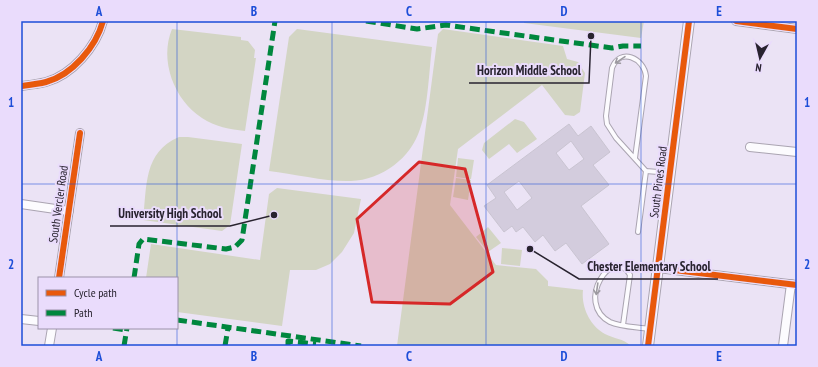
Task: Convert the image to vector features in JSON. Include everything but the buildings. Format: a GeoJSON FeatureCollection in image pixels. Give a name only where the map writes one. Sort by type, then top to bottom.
{"type":"FeatureCollection","features":[{"type":"Feature","properties":{"kind":"street"},"geometry":{"type":"LineString","coordinates":[[21,86],[47,82],[68,70],[87,53],[100,31],[103,21]]}},
{"type":"Feature","properties":{"kind":"street","name":"South Pines Road"},"geometry":{"type":"LineString","coordinates":[[648,346],[689,21]]}},
{"type":"Feature","properties":{"kind":"street"},"geometry":{"type":"LineString","coordinates":[[736,21],[766,23],[797,29]]}},
{"type":"Feature","properties":{"kind":"street","name":"South Vercler Road"},"geometry":{"type":"LineString","coordinates":[[59,277],[80,133]]}},
{"type":"Feature","properties":{"kind":"street"},"geometry":{"type":"LineString","coordinates":[[750,147],[797,152]]}},
{"type":"Feature","properties":{"kind":"street"},"geometry":{"type":"LineString","coordinates":[[21,204],[69,210]]}},
{"type":"Feature","properties":{"kind":"street"},"geometry":{"type":"LineString","coordinates":[[658,268],[794,284],[784,346]]}},
{"type":"Feature","properties":{"kind":"street"},"geometry":{"type":"LineString","coordinates":[[21,319],[38,321]]}},
{"type":"Feature","properties":{"kind":"street"},"geometry":{"type":"LineString","coordinates":[[49,346],[52,329]]}},
{"type":"Feature","properties":{"kind":"lane"},"geometry":{"type":"LineString","coordinates":[[636,158],[646,76],[643,65],[637,60],[626,56],[619,59],[612,68],[606,120],[609,128],[625,149],[636,158],[646,171],[638,232]]}},
{"type":"Feature","properties":{"kind":"lane"},"geometry":{"type":"LineString","coordinates":[[646,171],[670,173]]}},
{"type":"Feature","properties":{"kind":"lane"},"geometry":{"type":"LineString","coordinates":[[623,325],[630,275],[623,268],[613,268],[603,274],[597,283],[596,297],[600,312],[610,322],[623,325],[650,329]]}},
{"type":"Feature","properties":{"kind":"highlighted area"},"geometry":{"type":"Polygon","coordinates":[[[419,162],[465,169],[493,272],[450,304],[372,302],[357,219],[419,162]]]}},
{"type":"Feature","properties":{"kind":"green space"},"geometry":{"type":"Polygon","coordinates":[[[524,21],[644,21],[641,38],[524,23],[524,21]]]}},
{"type":"Feature","properties":{"kind":"green space"},"geometry":{"type":"Polygon","coordinates":[[[172,29],[241,37],[241,40],[248,41],[255,50],[254,58],[256,58],[245,131],[212,124],[192,110],[184,101],[177,90],[168,66],[168,41],[172,29]]]}},
{"type":"Feature","properties":{"kind":"green space"},"geometry":{"type":"Polygon","coordinates":[[[297,29],[432,47],[427,100],[423,120],[416,140],[410,149],[394,166],[374,177],[351,181],[321,179],[269,171],[289,37],[297,29]]]}},
{"type":"Feature","properties":{"kind":"green space"},"geometry":{"type":"Polygon","coordinates":[[[443,29],[563,46],[567,59],[578,62],[585,73],[580,112],[574,116],[565,115],[542,85],[458,149],[450,205],[496,265],[536,269],[548,281],[548,286],[583,290],[583,303],[585,309],[595,326],[608,336],[625,341],[631,346],[397,346],[438,34],[443,29]]]}},
{"type":"Feature","properties":{"kind":"green space"},"geometry":{"type":"Polygon","coordinates":[[[515,119],[524,122],[537,139],[517,153],[509,144],[489,159],[482,150],[484,143],[515,119]]]}},
{"type":"Feature","properties":{"kind":"green space"},"geometry":{"type":"Polygon","coordinates":[[[179,137],[242,144],[230,225],[222,231],[143,220],[147,183],[153,161],[167,144],[179,137]]]}},
{"type":"Feature","properties":{"kind":"green space"},"geometry":{"type":"Polygon","coordinates":[[[458,158],[474,160],[471,179],[456,177],[458,158]]]}},
{"type":"Feature","properties":{"kind":"green space"},"geometry":{"type":"Polygon","coordinates":[[[456,178],[471,180],[468,200],[453,197],[456,178]]]}},
{"type":"Feature","properties":{"kind":"green space"},"geometry":{"type":"Polygon","coordinates":[[[277,188],[361,199],[354,233],[342,252],[330,264],[316,270],[290,270],[282,326],[178,312],[178,277],[146,277],[151,244],[260,260],[269,194],[277,188]]]}},
{"type":"Feature","properties":{"kind":"green space"},"geometry":{"type":"Polygon","coordinates":[[[488,227],[501,243],[488,252],[476,237],[488,227]]]}},
{"type":"Feature","properties":{"kind":"green space"},"geometry":{"type":"Polygon","coordinates":[[[502,248],[522,250],[520,266],[501,264],[502,248]]]}},
{"type":"Feature","properties":{"kind":"marked path"},"geometry":{"type":"LineString","coordinates":[[134,277],[139,244],[143,239],[226,249],[235,247],[242,240],[275,21]]}},
{"type":"Feature","properties":{"kind":"marked path"},"geometry":{"type":"LineString","coordinates":[[366,21],[417,29],[446,25],[612,48],[623,46],[641,46]]}},
{"type":"Feature","properties":{"kind":"marked path"},"geometry":{"type":"LineString","coordinates":[[178,320],[361,346]]}},
{"type":"Feature","properties":{"kind":"marked path"},"geometry":{"type":"LineString","coordinates":[[225,346],[228,328]]}},
{"type":"Feature","properties":{"kind":"marked path"},"geometry":{"type":"LineString","coordinates":[[120,329],[126,330]]}},
{"type":"Feature","properties":{"kind":"marked path"},"geometry":{"type":"LineString","coordinates":[[124,346],[127,329]]}},
{"type":"Feature","properties":{"kind":"marked path"},"geometry":{"type":"LineString","coordinates":[[288,346],[288,341],[316,344]]}},
{"type":"Feature","properties":{"kind":"cycle path"},"geometry":{"type":"LineString","coordinates":[[21,86],[46,82],[65,73],[74,66],[82,59],[95,41],[103,21]]}},
{"type":"Feature","properties":{"kind":"cycle path"},"geometry":{"type":"LineString","coordinates":[[648,346],[689,21]]}},
{"type":"Feature","properties":{"kind":"cycle path"},"geometry":{"type":"LineString","coordinates":[[736,21],[797,29]]}},
{"type":"Feature","properties":{"kind":"cycle path"},"geometry":{"type":"LineString","coordinates":[[59,277],[80,133]]}},
{"type":"Feature","properties":{"kind":"cycle path"},"geometry":{"type":"LineString","coordinates":[[658,268],[797,285]]}},
{"type":"Feature","properties":{"kind":"place","name":"Horizon Middle School"},"geometry":{"type":"Point","coordinates":[591,36]}},
{"type":"Feature","properties":{"kind":"place","name":"University High School"},"geometry":{"type":"Point","coordinates":[274,215]}},
{"type":"Feature","properties":{"kind":"place","name":"Chester Elementary School"},"geometry":{"type":"Point","coordinates":[530,249]}}]}
